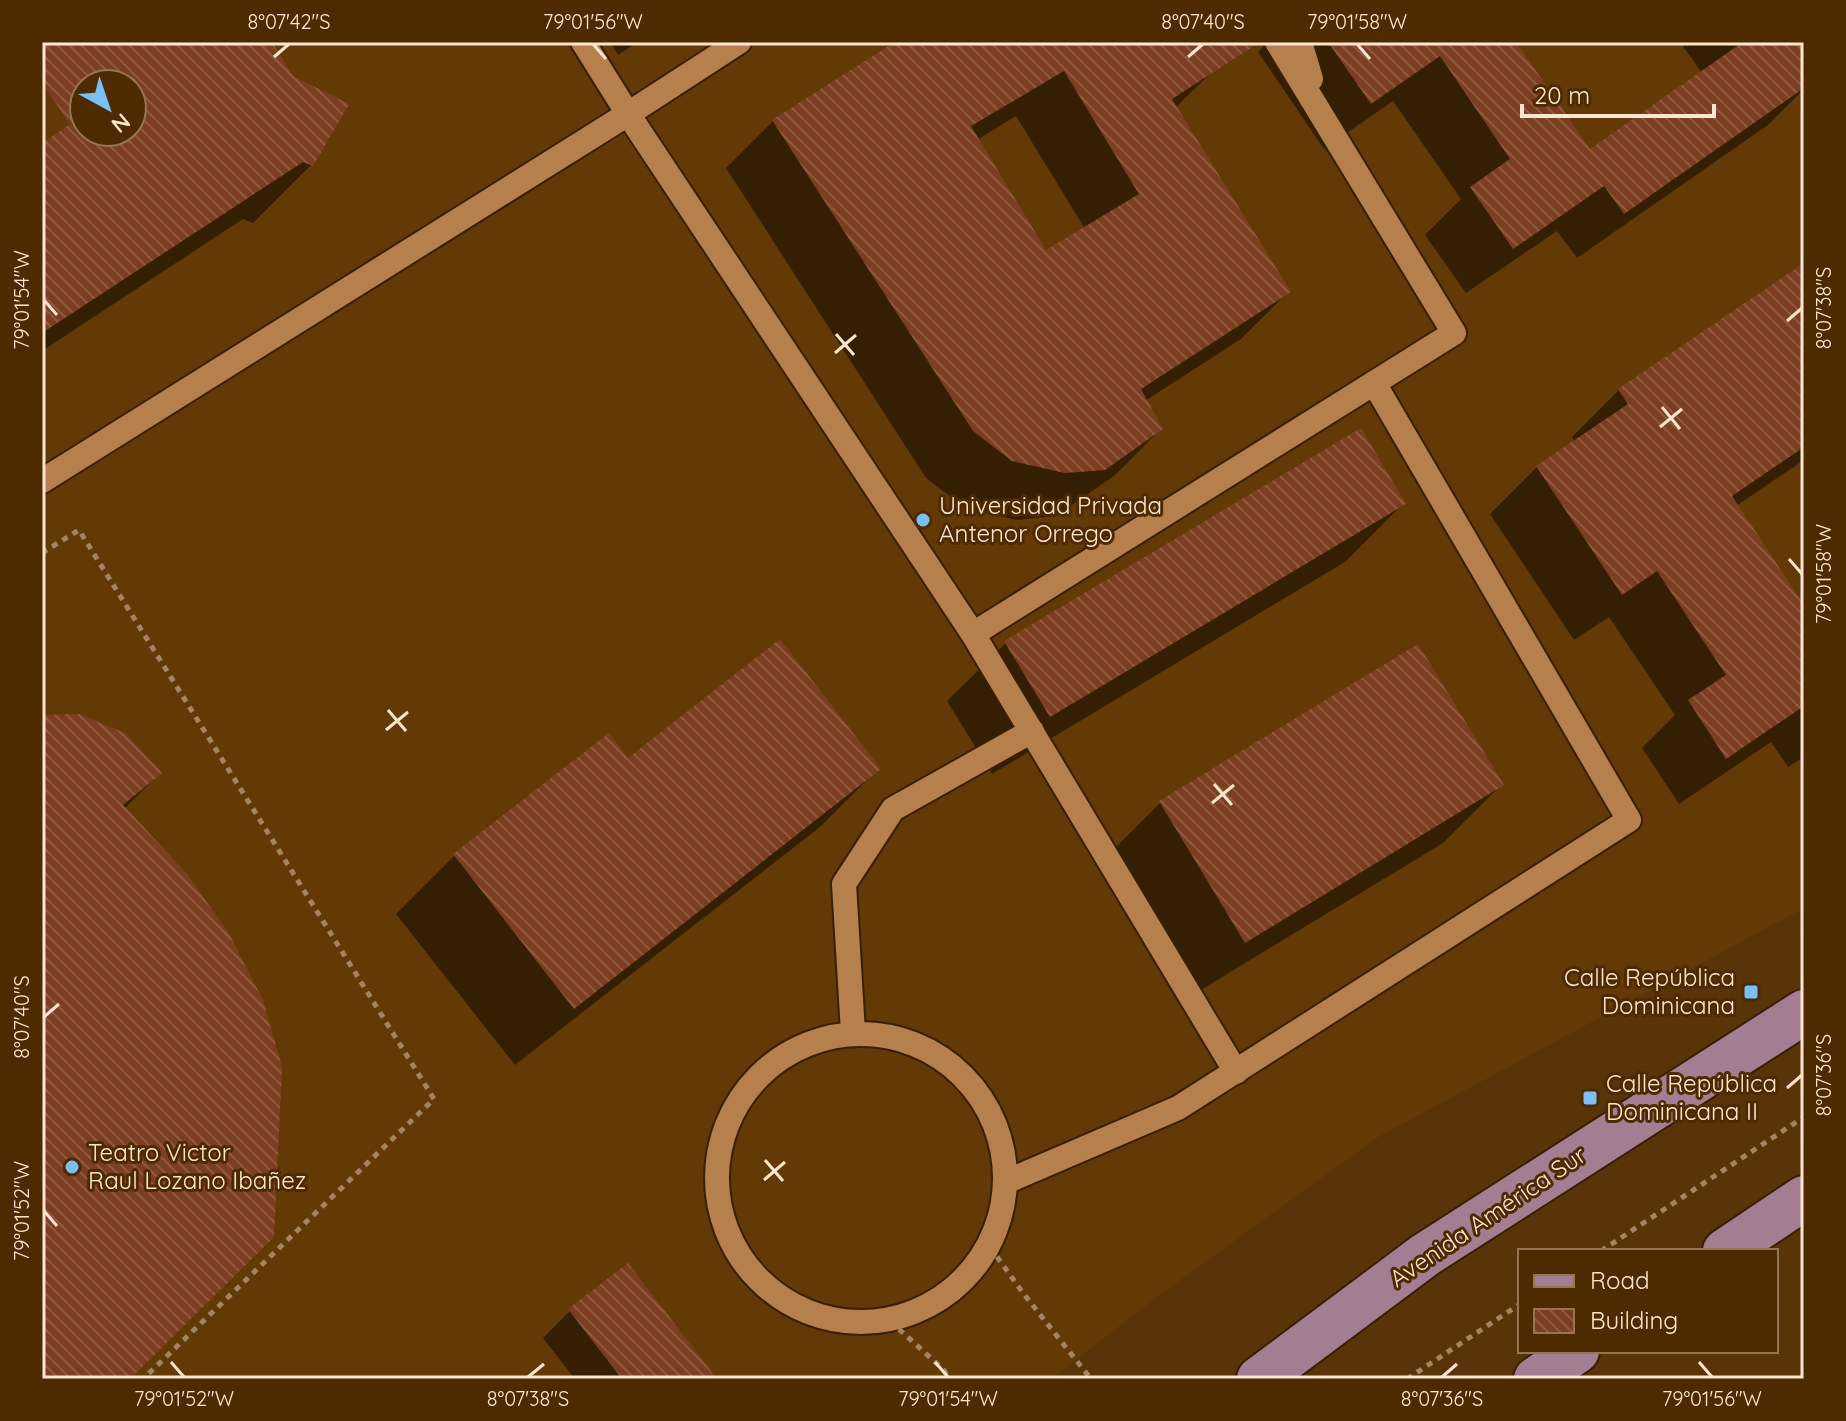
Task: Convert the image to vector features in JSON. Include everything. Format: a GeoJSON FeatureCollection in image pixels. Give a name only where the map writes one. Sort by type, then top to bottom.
{"type":"FeatureCollection","features":[{"type":"Feature","properties":{"kind":"main road","name":"Avenida América Sur"},"geometry":{"type":"LineString","coordinates":[[1259,1379],[1425,1255],[1804,1012]]}},
{"type":"Feature","properties":{"kind":"main road"},"geometry":{"type":"LineString","coordinates":[[1728,1249],[1804,1198]]}},
{"type":"Feature","properties":{"kind":"main road"},"geometry":{"type":"LineString","coordinates":[[1536,1379],[1574,1353]]}},
{"type":"Feature","properties":{"kind":"lane"},"geometry":{"type":"LineString","coordinates":[[583,42],[973,634],[1236,1072]]}},
{"type":"Feature","properties":{"kind":"lane"},"geometry":{"type":"LineString","coordinates":[[42,481],[739,42]]}},
{"type":"Feature","properties":{"kind":"lane"},"geometry":{"type":"LineString","coordinates":[[973,634],[1454,333],[1277,42]]}},
{"type":"Feature","properties":{"kind":"lane"},"geometry":{"type":"LineString","coordinates":[[1300,42],[1320,112]]}},
{"type":"Feature","properties":{"kind":"lane"},"geometry":{"type":"LineString","coordinates":[[1008,1181],[1178,1108],[1629,820],[1374,383]]}},
{"type":"Feature","properties":{"kind":"lane"},"geometry":{"type":"LineString","coordinates":[[853,1032],[844,884],[893,809],[1032,731]]}},
{"type":"Feature","properties":{"kind":"lane"},"geometry":{"type":"LineString","coordinates":[[853,1032],[912,1040],[963,1072],[997,1122],[1008,1181],[990,1247],[948,1295],[890,1321],[831,1321],[777,1297],[736,1254],[716,1197],[721,1139],[749,1086],[795,1049],[853,1032]]}},
{"type":"Feature","properties":{"kind":"path"},"geometry":{"type":"LineString","coordinates":[[42,553],[79,530],[434,1099],[143,1379]]}},
{"type":"Feature","properties":{"kind":"path"},"geometry":{"type":"LineString","coordinates":[[1604,1249],[1804,1117]]}},
{"type":"Feature","properties":{"kind":"path"},"geometry":{"type":"LineString","coordinates":[[990,1247],[1091,1379]]}},
{"type":"Feature","properties":{"kind":"path"},"geometry":{"type":"LineString","coordinates":[[1407,1379],[1518,1305]]}},
{"type":"Feature","properties":{"kind":"path"},"geometry":{"type":"LineString","coordinates":[[890,1321],[944,1370],[949,1379]]}},
{"type":"Feature","properties":{"kind":"shaded area","name":"Universidad Privada Antenor Orrego"},"geometry":{"type":"Polygon","coordinates":[[[42,42],[1804,42],[1804,908],[1378,1137],[1157,1297],[1051,1379],[42,1379],[42,42]]]}},
{"type":"Feature","properties":{"kind":"building"},"geometry":{"type":"Polygon","coordinates":[[[42,42],[272,42],[293,76],[349,104],[313,166],[303,162],[42,333],[42,143],[68,125],[68,148],[148,148],[148,68],[68,68],[68,121],[42,83],[42,42]]]}},
{"type":"Feature","properties":{"kind":"building"},"geometry":{"type":"Polygon","coordinates":[[[895,42],[1260,42],[1172,99],[1291,292],[1141,389],[1163,429],[1105,470],[1065,473],[1012,461],[973,431],[772,120],[895,42]],[[1064,71],[971,126],[1046,250],[1139,194],[1064,71]]]}},
{"type":"Feature","properties":{"kind":"building"},"geometry":{"type":"Polygon","coordinates":[[[1328,42],[1516,42],[1590,149],[1743,42],[1804,42],[1804,88],[1624,214],[1604,186],[1513,249],[1470,187],[1510,159],[1440,56],[1371,104],[1328,42]]]}},
{"type":"Feature","properties":{"kind":"building"},"geometry":{"type":"Polygon","coordinates":[[[1804,263],[1804,447],[1732,496],[1804,605],[1804,706],[1726,759],[1688,700],[1726,675],[1657,571],[1622,595],[1536,466],[1628,404],[1618,389],[1804,263]]]}},
{"type":"Feature","properties":{"kind":"building"},"geometry":{"type":"Polygon","coordinates":[[[1361,428],[1406,504],[1050,717],[1004,641],[1361,428]]]}},
{"type":"Feature","properties":{"kind":"building"},"geometry":{"type":"Polygon","coordinates":[[[780,639],[881,769],[574,1009],[453,854],[609,733],[628,758],[780,639]]]}},
{"type":"Feature","properties":{"kind":"building"},"geometry":{"type":"Polygon","coordinates":[[[1418,644],[1504,785],[1245,943],[1159,801],[1418,644]]]}},
{"type":"Feature","properties":{"kind":"building"},"geometry":{"type":"Polygon","coordinates":[[[79,714],[125,733],[162,773],[123,805],[187,874],[228,932],[263,1000],[282,1067],[274,1237],[130,1379],[42,1379],[42,715],[79,714]]]}},
{"type":"Feature","properties":{"kind":"building"},"geometry":{"type":"Polygon","coordinates":[[[628,1263],[717,1379],[622,1379],[568,1309],[628,1263]]]}},
{"type":"Feature","properties":{"kind":"place","name":"Universidad Privada Antenor Orrego"},"geometry":{"type":"Point","coordinates":[923,520]}},
{"type":"Feature","properties":{"kind":"place","name":"Calle República Dominicana"},"geometry":{"type":"Point","coordinates":[1751,992]}},
{"type":"Feature","properties":{"kind":"place","name":"Calle República Dominicana II"},"geometry":{"type":"Point","coordinates":[1590,1098]}},
{"type":"Feature","properties":{"kind":"place","name":"Teatro Victor Raul Lozano Ibañez"},"geometry":{"type":"Point","coordinates":[72,1167]}}]}
